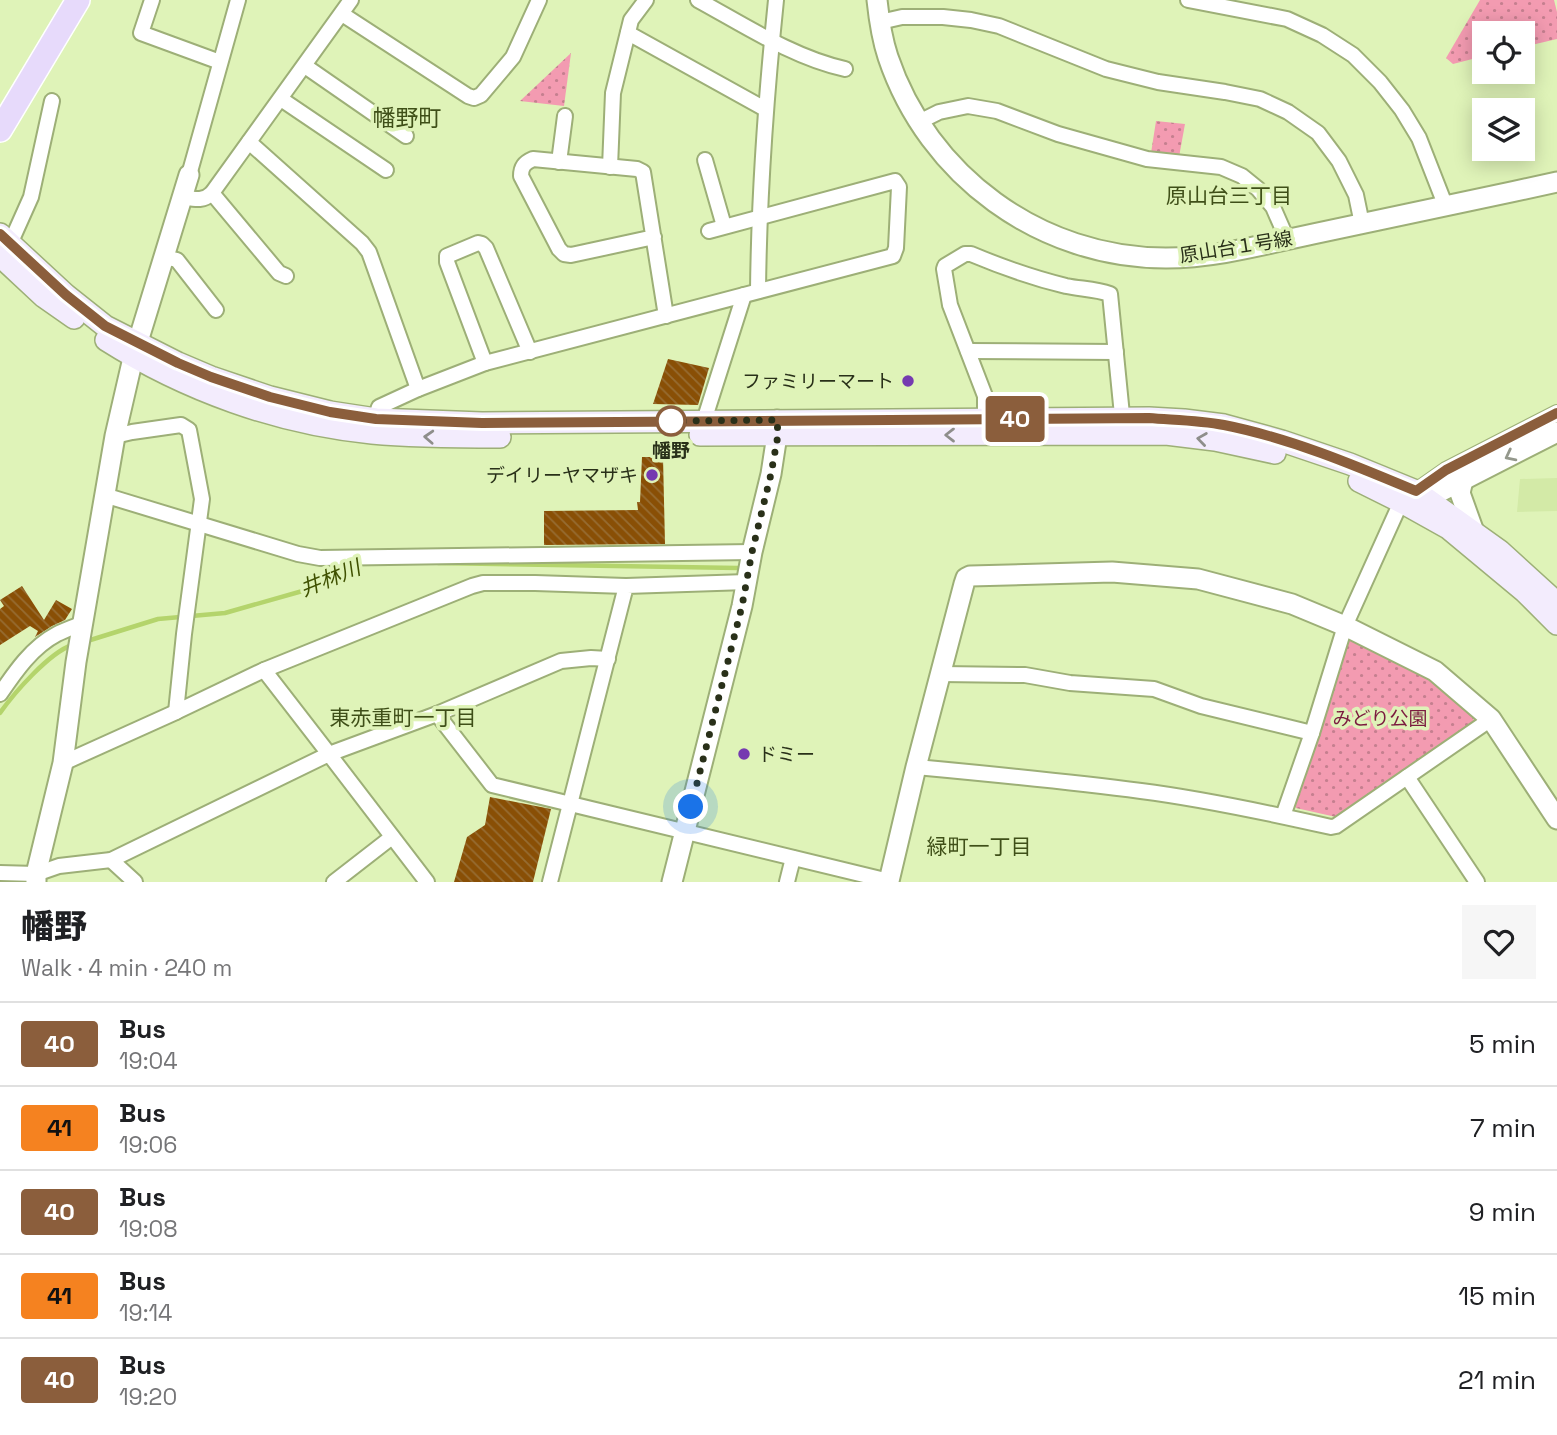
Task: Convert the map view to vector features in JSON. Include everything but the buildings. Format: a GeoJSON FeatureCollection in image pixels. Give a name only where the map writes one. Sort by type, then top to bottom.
{"type":"FeatureCollection","features":[{"type":"Feature","properties":{"kind":"main road"},"geometry":{"type":"LineString","coordinates":[[0,130],[78,0]]}},
{"type":"Feature","properties":{"kind":"main road"},"geometry":{"type":"LineString","coordinates":[[3,245],[135,350],[270,397],[373,426],[482,423],[777,428],[1123,426],[1184,420],[1224,425],[1282,440],[1350,464],[1413,501],[1474,532],[1500,551],[1557,603]]}},
{"type":"Feature","properties":{"kind":"main road"},"geometry":{"type":"LineString","coordinates":[[777,428],[985,419],[1123,426]]}},
{"type":"Feature","properties":{"kind":"main road"},"geometry":{"type":"LineString","coordinates":[[1413,501],[1525,592],[1557,624]]}},
{"type":"Feature","properties":{"kind":"street"},"geometry":{"type":"LineString","coordinates":[[152,0],[141,33],[220,62]]}},
{"type":"Feature","properties":{"kind":"street"},"geometry":{"type":"LineString","coordinates":[[36,878],[63,764],[76,662],[115,436],[135,350],[189,175],[238,0]]}},
{"type":"Feature","properties":{"kind":"street"},"geometry":{"type":"LineString","coordinates":[[182,197],[202,200],[212,193],[351,0]]}},
{"type":"Feature","properties":{"kind":"street"},"geometry":{"type":"LineString","coordinates":[[342,14],[474,98],[481,95],[513,57],[539,0]]}},
{"type":"Feature","properties":{"kind":"street"},"geometry":{"type":"LineString","coordinates":[[610,167],[614,93],[631,20],[646,0]]}},
{"type":"Feature","properties":{"kind":"street"},"geometry":{"type":"LineString","coordinates":[[698,0],[772,41],[828,65],[845,69]]}},
{"type":"Feature","properties":{"kind":"street"},"geometry":{"type":"LineString","coordinates":[[702,427],[751,293],[776,0]]}},
{"type":"Feature","properties":{"kind":"street","name":"原山台１号線"},"geometry":{"type":"LineString","coordinates":[[877,0],[883,41],[892,67],[919,122],[953,166],[986,197],[1048,234],[1103,251],[1165,258],[1194,257],[1557,182]]}},
{"type":"Feature","properties":{"kind":"street"},"geometry":{"type":"LineString","coordinates":[[1188,0],[1287,19],[1322,35],[1353,55],[1380,82],[1402,110],[1419,138],[1446,207]]}},
{"type":"Feature","properties":{"kind":"street"},"geometry":{"type":"LineString","coordinates":[[880,22],[902,17],[971,20],[999,26],[1106,68],[1158,82],[1260,99],[1289,112],[1318,133],[1339,161],[1356,195],[1362,224]]}},
{"type":"Feature","properties":{"kind":"street"},"geometry":{"type":"LineString","coordinates":[[628,33],[765,109]]}},
{"type":"Feature","properties":{"kind":"street"},"geometry":{"type":"LineString","coordinates":[[305,66],[406,136]]}},
{"type":"Feature","properties":{"kind":"street"},"geometry":{"type":"LineString","coordinates":[[281,99],[386,170]]}},
{"type":"Feature","properties":{"kind":"street"},"geometry":{"type":"LineString","coordinates":[[3,245],[31,197],[52,101]]}},
{"type":"Feature","properties":{"kind":"street"},"geometry":{"type":"LineString","coordinates":[[919,122],[939,112],[968,106],[997,111],[1058,134],[1147,159],[1222,167],[1242,176],[1258,189],[1273,207],[1287,239]]}},
{"type":"Feature","properties":{"kind":"street"},"geometry":{"type":"LineString","coordinates":[[559,162],[565,116]]}},
{"type":"Feature","properties":{"kind":"street"},"geometry":{"type":"LineString","coordinates":[[249,142],[369,252],[418,389]]}},
{"type":"Feature","properties":{"kind":"street"},"geometry":{"type":"LineString","coordinates":[[654,237],[571,255],[564,254],[521,176],[521,169],[526,162],[533,159],[637,169],[643,172],[654,237],[666,316]]}},
{"type":"Feature","properties":{"kind":"street"},"geometry":{"type":"LineString","coordinates":[[705,160],[724,226]]}},
{"type":"Feature","properties":{"kind":"street"},"geometry":{"type":"LineString","coordinates":[[373,426],[379,407],[485,363],[893,256],[896,248],[899,187],[895,181],[709,231]]}},
{"type":"Feature","properties":{"kind":"street"},"geometry":{"type":"LineString","coordinates":[[212,193],[279,273],[286,276]]}},
{"type":"Feature","properties":{"kind":"street"},"geometry":{"type":"LineString","coordinates":[[485,363],[447,262],[447,256],[478,243],[486,248],[530,352]]}},
{"type":"Feature","properties":{"kind":"street"},"geometry":{"type":"LineString","coordinates":[[985,419],[985,396],[950,305],[944,269],[965,254],[1035,278],[1110,294],[1123,426]]}},
{"type":"Feature","properties":{"kind":"street"},"geometry":{"type":"LineString","coordinates":[[164,257],[177,260],[216,310]]}},
{"type":"Feature","properties":{"kind":"street"},"geometry":{"type":"LineString","coordinates":[[968,351],[1116,352]]}},
{"type":"Feature","properties":{"kind":"street"},"geometry":{"type":"LineString","coordinates":[[1283,816],[1345,626],[1413,501],[1446,470],[1557,413]]}},
{"type":"Feature","properties":{"kind":"street"},"geometry":{"type":"LineString","coordinates":[[115,436],[181,425],[189,430],[202,499],[176,712]]}},
{"type":"Feature","properties":{"kind":"street"},"geometry":{"type":"LineString","coordinates":[[672,882],[742,606],[771,474],[777,428]]}},
{"type":"Feature","properties":{"kind":"street"},"geometry":{"type":"LineString","coordinates":[[1413,501],[1463,480],[1557,432]]}},
{"type":"Feature","properties":{"kind":"street"},"geometry":{"type":"LineString","coordinates":[[1463,480],[1460,493],[1474,532]]}},
{"type":"Feature","properties":{"kind":"street"},"geometry":{"type":"LineString","coordinates":[[104,495],[298,554],[320,558],[752,552]]}},
{"type":"Feature","properties":{"kind":"street"},"geometry":{"type":"LineString","coordinates":[[437,714],[492,785],[889,881],[966,578],[1112,572],[1198,579],[1292,604],[1345,626],[1434,671],[1491,719],[1557,819]]}},
{"type":"Feature","properties":{"kind":"street"},"geometry":{"type":"LineString","coordinates":[[63,764],[264,670],[483,583],[626,586],[747,582]]}},
{"type":"Feature","properties":{"kind":"street"},"geometry":{"type":"LineString","coordinates":[[550,882],[626,586]]}},
{"type":"Feature","properties":{"kind":"street"},"geometry":{"type":"LineString","coordinates":[[0,694],[43,643],[57,634],[82,627]]}},
{"type":"Feature","properties":{"kind":"street"},"geometry":{"type":"LineString","coordinates":[[0,873],[36,878],[59,866],[111,860],[329,754],[437,714],[561,661],[608,659]]}},
{"type":"Feature","properties":{"kind":"street"},"geometry":{"type":"LineString","coordinates":[[264,670],[427,882]]}},
{"type":"Feature","properties":{"kind":"street"},"geometry":{"type":"LineString","coordinates":[[940,674],[1025,676],[1154,689],[1201,706],[1312,733]]}},
{"type":"Feature","properties":{"kind":"street"},"geometry":{"type":"LineString","coordinates":[[916,767],[1144,791],[1331,827],[1491,719]]}},
{"type":"Feature","properties":{"kind":"street"},"geometry":{"type":"LineString","coordinates":[[1407,777],[1477,882]]}},
{"type":"Feature","properties":{"kind":"street"},"geometry":{"type":"LineString","coordinates":[[334,882],[392,836]]}},
{"type":"Feature","properties":{"kind":"street"},"geometry":{"type":"LineString","coordinates":[[787,882],[793,858]]}},
{"type":"Feature","properties":{"kind":"street"},"geometry":{"type":"LineString","coordinates":[[111,860],[135,882]]}},
{"type":"Feature","properties":{"kind":"shaded area"},"geometry":{"type":"Polygon","coordinates":[[[1557,478],[1557,511],[1517,512],[1520,479],[1557,478]]]}},
{"type":"Feature","properties":{"kind":"green space"},"geometry":{"type":"Polygon","coordinates":[[[1480,0],[1554,0],[1557,39],[1535,44],[1535,21],[1472,21],[1472,59],[1453,64],[1446,58],[1480,0]]]}},
{"type":"Feature","properties":{"kind":"green space"},"geometry":{"type":"Polygon","coordinates":[[[571,53],[564,106],[520,101],[571,53]]]}},
{"type":"Feature","properties":{"kind":"green space"},"geometry":{"type":"Polygon","coordinates":[[[1156,121],[1185,124],[1179,157],[1151,153],[1156,121]]]}},
{"type":"Feature","properties":{"kind":"green space","name":"みどり公園"},"geometry":{"type":"Polygon","coordinates":[[[1351,639],[1429,678],[1472,715],[1474,721],[1336,817],[1296,808],[1294,804],[1347,642],[1351,639]]]}},
{"type":"Feature","properties":{"kind":"waterway","name":"井林川"},"geometry":{"type":"LineString","coordinates":[[84,642],[158,619],[225,613],[306,590],[360,563]]}},
{"type":"Feature","properties":{"kind":"waterway","name":"井林川"},"geometry":{"type":"LineString","coordinates":[[438,563],[738,568]]}},
{"type":"Feature","properties":{"kind":"waterway","name":"井林川"},"geometry":{"type":"LineString","coordinates":[[0,713],[43,665],[72,645]]}},
{"type":"Feature","properties":{"kind":"bus line","name":"40"},"geometry":{"type":"LineString","coordinates":[[0,234],[66,295],[105,326],[178,363],[270,397],[330,412],[376,419],[482,423],[878,419],[1184,420],[1224,425],[1282,440],[1416,491],[1446,470],[1557,413]]}},
{"type":"Feature","properties":{"kind":"place","name":"ファミリーマート"},"geometry":{"type":"Point","coordinates":[908,381]}},
{"type":"Feature","properties":{"kind":"place","name":"幡野"},"geometry":{"type":"Point","coordinates":[671,421]}},
{"type":"Feature","properties":{"kind":"place","name":"デイリーヤマザキ"},"geometry":{"type":"Point","coordinates":[652,475]}},
{"type":"Feature","properties":{"kind":"place","name":"ドミー"},"geometry":{"type":"Point","coordinates":[744,754]}},
{"type":"Feature","properties":{"kind":"district","name":"幡野町"},"geometry":{"type":"Point","coordinates":[407,118]}},
{"type":"Feature","properties":{"kind":"district","name":"原山台三丁目"},"geometry":{"type":"Point","coordinates":[1229,195]}},
{"type":"Feature","properties":{"kind":"district","name":"東赤重町一丁目"},"geometry":{"type":"Point","coordinates":[403,717]}},
{"type":"Feature","properties":{"kind":"district","name":"緑町一丁目"},"geometry":{"type":"Point","coordinates":[979,846]}},
{"type":"Feature","properties":{"kind":"route"},"geometry":{"type":"LineString","coordinates":[[671,421],[777,420],[778,435],[742,606],[691,807]]}}]}
